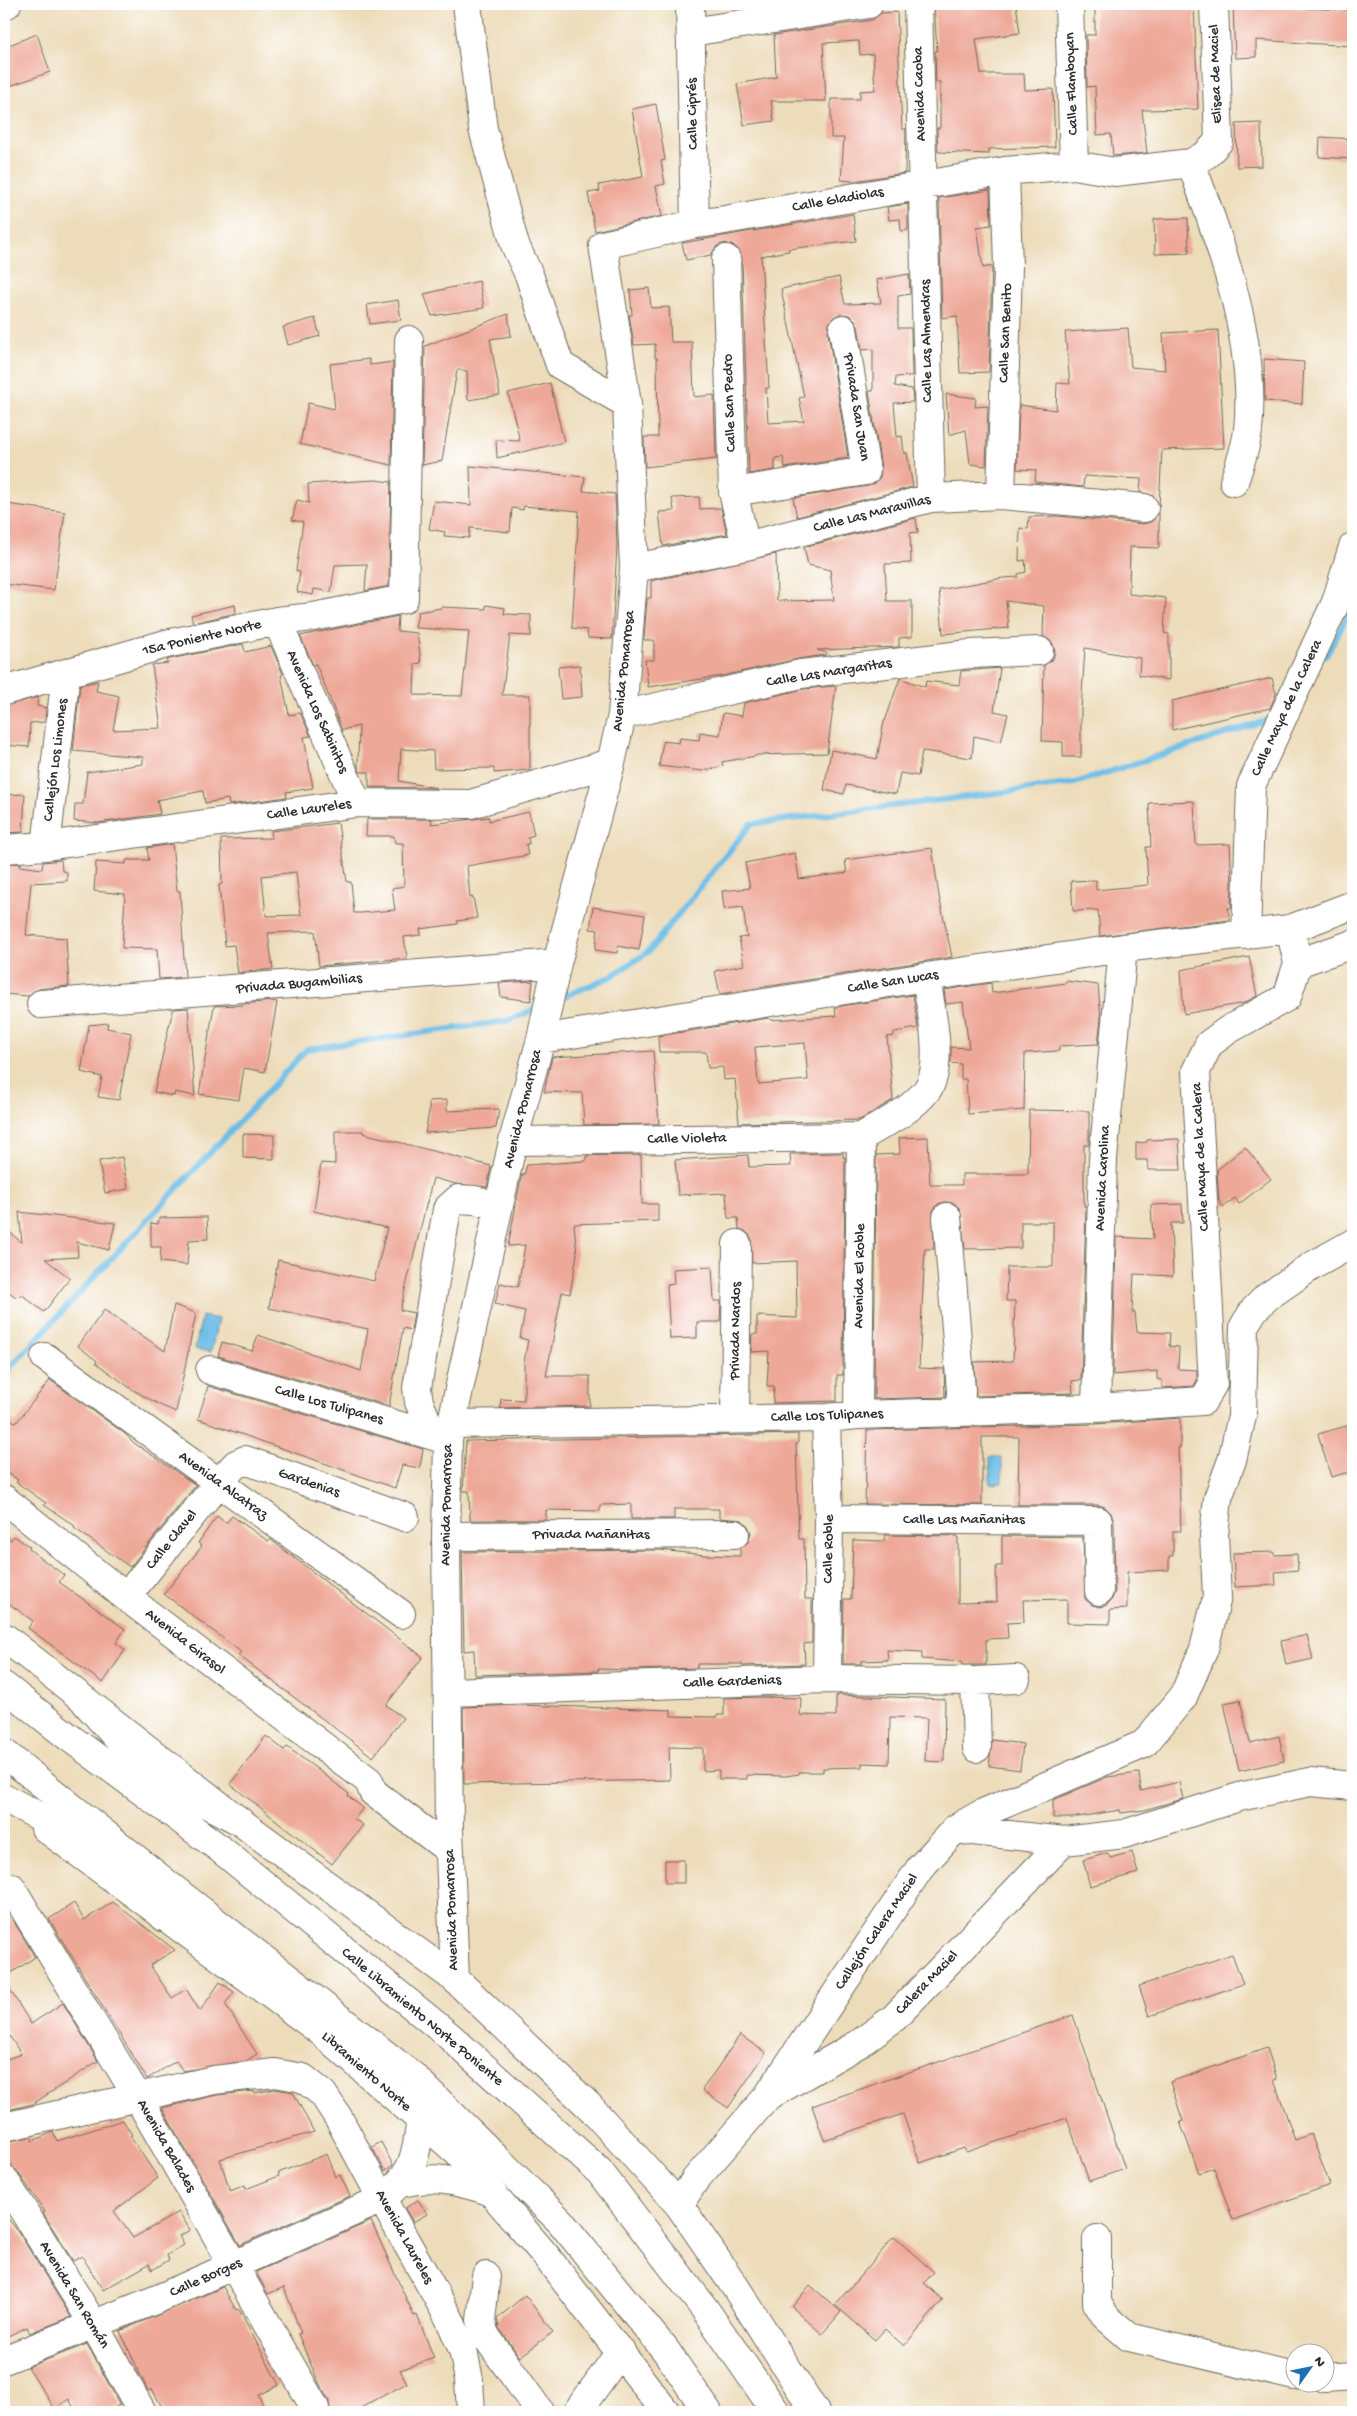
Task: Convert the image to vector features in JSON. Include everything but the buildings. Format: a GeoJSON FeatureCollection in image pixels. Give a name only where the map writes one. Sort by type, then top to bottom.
{"type":"FeatureCollection","features":[{"type":"Feature","properties":{"kind":"main road"},"geometry":{"type":"LineString","coordinates":[[4,5],[8,4]]}},
{"type":"Feature","properties":{"kind":"main road"},"geometry":{"type":"LineString","coordinates":[[467,4],[492,130],[533,244],[529,275],[560,365],[627,404]]}},
{"type":"Feature","properties":{"kind":"main road"},"geometry":{"type":"LineString","coordinates":[[486,4],[492,130]]}},
{"type":"Feature","properties":{"kind":"main road","name":"Calle Ciprés"},"geometry":{"type":"LineString","coordinates":[[690,4],[695,224]]}},
{"type":"Feature","properties":{"kind":"main road"},"geometry":{"type":"LineString","coordinates":[[691,32],[869,4]]}},
{"type":"Feature","properties":{"kind":"main road","name":"Avenida Caoba"},"geometry":{"type":"LineString","coordinates":[[918,4],[923,185]]}},
{"type":"Feature","properties":{"kind":"main road","name":"Calle Flamboyan"},"geometry":{"type":"LineString","coordinates":[[1069,4],[1074,165]]}},
{"type":"Feature","properties":{"kind":"main road","name":"Elisea de Maciel"},"geometry":{"type":"LineString","coordinates":[[1074,165],[1115,172],[1191,163],[1207,154],[1219,141],[1214,4]]}},
{"type":"Feature","properties":{"kind":"main road"},"geometry":{"type":"LineString","coordinates":[[1191,163],[1220,245],[1248,369],[1248,431],[1234,482]]}},
{"type":"Feature","properties":{"kind":"main road","name":"Calle Gladiolas"},"geometry":{"type":"LineString","coordinates":[[603,245],[695,224],[719,222],[1005,171],[1074,165]]}},
{"type":"Feature","properties":{"kind":"main road","name":"Calle San Benito"},"geometry":{"type":"LineString","coordinates":[[1001,495],[1008,267],[1005,171]]}},
{"type":"Feature","properties":{"kind":"main road","name":"Calle Las Almendras"},"geometry":{"type":"LineString","coordinates":[[923,185],[931,498]]}},
{"type":"Feature","properties":{"kind":"main road","name":"Avenida Pomarrosa"},"geometry":{"type":"LineString","coordinates":[[455,1978],[449,1840],[449,1692],[444,1433],[500,1206],[513,1141],[541,1039],[546,1008],[556,968],[622,715],[634,568],[627,404],[603,245]]}},
{"type":"Feature","properties":{"kind":"main road","name":"Calle San Pedro"},"geometry":{"type":"LineString","coordinates":[[726,259],[733,492],[746,546]]}},
{"type":"Feature","properties":{"kind":"main road","name":"Privada San Juan"},"geometry":{"type":"LineString","coordinates":[[733,492],[866,471],[843,329]]}},
{"type":"Feature","properties":{"kind":"main road","name":"15a Poniente Norte"},"geometry":{"type":"LineString","coordinates":[[4,691],[166,644],[277,621],[313,617],[404,600],[409,340]]}},
{"type":"Feature","properties":{"kind":"main road","name":"Calle Las Maravillas"},"geometry":{"type":"LineString","coordinates":[[634,568],[746,546],[931,498],[1001,495],[1144,508]]}},
{"type":"Feature","properties":{"kind":"main road","name":"Calle Maya de la Calera"},"geometry":{"type":"LineString","coordinates":[[1246,935],[1251,786],[1336,602],[1353,547]]}},
{"type":"Feature","properties":{"kind":"main road","name":"Avenida Los Sabinitos"},"geometry":{"type":"LineString","coordinates":[[277,621],[357,803]]}},
{"type":"Feature","properties":{"kind":"main road","name":"Calle Las Margaritas"},"geometry":{"type":"LineString","coordinates":[[622,715],[801,674],[970,654],[1039,651]]}},
{"type":"Feature","properties":{"kind":"main road","name":"Callejón Los Limones"},"geometry":{"type":"LineString","coordinates":[[46,846],[66,674]]}},
{"type":"Feature","properties":{"kind":"main road","name":"Calle Laureles"},"geometry":{"type":"LineString","coordinates":[[4,849],[46,846],[357,803],[471,804],[611,763]]}},
{"type":"Feature","properties":{"kind":"main road","name":"Calle San Lucas"},"geometry":{"type":"LineString","coordinates":[[541,1039],[926,977],[1123,948],[1290,929],[1353,905]]}},
{"type":"Feature","properties":{"kind":"main road"},"geometry":{"type":"LineString","coordinates":[[1290,929],[1298,963],[1353,944]]}},
{"type":"Feature","properties":{"kind":"main road","name":"Avenida Carolina"},"geometry":{"type":"LineString","coordinates":[[1096,1408],[1103,1159],[1123,948]]}},
{"type":"Feature","properties":{"kind":"main road","name":"Calle Maya de la Calera"},"geometry":{"type":"LineString","coordinates":[[1203,1401],[1212,1384],[1196,1071],[1209,1044],[1228,1030],[1287,997],[1298,963]]}},
{"type":"Feature","properties":{"kind":"main road","name":"Privada Bugambilias"},"geometry":{"type":"LineString","coordinates":[[41,1004],[556,968]]}},
{"type":"Feature","properties":{"kind":"main road"},"geometry":{"type":"LineString","coordinates":[[861,1137],[914,1104],[928,1089],[935,1069],[935,1049],[926,977]]}},
{"type":"Feature","properties":{"kind":"main road","name":"Calle Violeta"},"geometry":{"type":"LineString","coordinates":[[513,1141],[861,1137]]}},
{"type":"Feature","properties":{"kind":"main road","name":"Avenida El Roble"},"geometry":{"type":"LineString","coordinates":[[858,1415],[861,1137]]}},
{"type":"Feature","properties":{"kind":"main road"},"geometry":{"type":"LineString","coordinates":[[444,1433],[419,1402],[417,1388],[447,1209],[458,1199],[475,1200],[500,1206]]}},
{"type":"Feature","properties":{"kind":"main road"},"geometry":{"type":"LineString","coordinates":[[947,1217],[961,1390],[960,1412]]}},
{"type":"Feature","properties":{"kind":"main road","name":"Callejón Calera Maciel"},"geometry":{"type":"LineString","coordinates":[[679,2205],[695,2180],[767,2097],[920,1868],[955,1828],[983,1813],[1144,1744],[1183,1697],[1204,1649],[1217,1597],[1214,1535],[1218,1498],[1232,1460],[1242,1416],[1244,1326],[1254,1310],[1267,1297],[1312,1266],[1353,1243]]}},
{"type":"Feature","properties":{"kind":"main road","name":"Privada Nardos"},"geometry":{"type":"LineString","coordinates":[[735,1419],[737,1244]]}},
{"type":"Feature","properties":{"kind":"main road","name":"Avenida Alcatraz"},"geometry":{"type":"LineString","coordinates":[[45,1357],[401,1614]]}},
{"type":"Feature","properties":{"kind":"main road","name":"Calle Los Tulipanes"},"geometry":{"type":"LineString","coordinates":[[210,1370],[444,1433],[735,1419],[826,1418],[858,1415],[1096,1408],[1203,1401]]}},
{"type":"Feature","properties":{"kind":"main road","name":"Calle Roble"},"geometry":{"type":"LineString","coordinates":[[826,1418],[829,1520],[827,1679]]}},
{"type":"Feature","properties":{"kind":"main road","name":"Gardenias"},"geometry":{"type":"LineString","coordinates":[[219,1482],[236,1464],[244,1460],[405,1517]]}},
{"type":"Feature","properties":{"kind":"main road","name":"Calle Clavel"},"geometry":{"type":"LineString","coordinates":[[126,1597],[219,1482]]}},
{"type":"Feature","properties":{"kind":"main road","name":"Avenida Girasol"},"geometry":{"type":"LineString","coordinates":[[4,1499],[126,1597],[369,1781],[373,1792],[449,1840]]}},
{"type":"Feature","properties":{"kind":"main road","name":"Calle Las Mañanitas"},"geometry":{"type":"LineString","coordinates":[[829,1520],[1098,1521],[1099,1591]]}},
{"type":"Feature","properties":{"kind":"main road","name":"Privada Mañanitas"},"geometry":{"type":"LineString","coordinates":[[446,1536],[736,1534]]}},
{"type":"Feature","properties":{"kind":"main road"},"geometry":{"type":"LineString","coordinates":[[4,1637],[238,1820],[455,1978],[590,2107],[679,2205],[736,2288],[815,2412]]}},
{"type":"Feature","properties":{"kind":"main road","name":"Calle Gardenias"},"geometry":{"type":"LineString","coordinates":[[449,1692],[827,1679],[975,1681],[1016,1679]]}},
{"type":"Feature","properties":{"kind":"main road"},"geometry":{"type":"LineString","coordinates":[[975,1681],[977,1748]]}},
{"type":"Feature","properties":{"kind":"main road","name":"Calle Libramiento Norte Poniente"},"geometry":{"type":"LineString","coordinates":[[4,1686],[66,1735],[219,1848],[447,2034],[599,2171],[704,2308],[776,2412]]}},
{"type":"Feature","properties":{"kind":"main road"},"geometry":{"type":"LineString","coordinates":[[86,1702],[152,1777],[219,1848]]}},
{"type":"Feature","properties":{"kind":"main road"},"geometry":{"type":"LineString","coordinates":[[66,1735],[238,1820]]}},
{"type":"Feature","properties":{"kind":"main road"},"geometry":{"type":"LineString","coordinates":[[4,1753],[171,1887],[414,2076],[560,2221],[666,2351],[708,2412]]}},
{"type":"Feature","properties":{"kind":"main road"},"geometry":{"type":"LineString","coordinates":[[32,1774],[93,1843],[164,1917]]}},
{"type":"Feature","properties":{"kind":"main road"},"geometry":{"type":"LineString","coordinates":[[955,1828],[1064,1841],[1124,1834],[1239,1797],[1310,1782],[1353,1786]]}},
{"type":"Feature","properties":{"kind":"main road"},"geometry":{"type":"LineString","coordinates":[[5,1798],[93,1843],[171,1887]]}},
{"type":"Feature","properties":{"kind":"main road","name":"Libramiento Norte"},"geometry":{"type":"LineString","coordinates":[[5,1798],[320,2031],[457,2152],[621,2351],[666,2412]]}},
{"type":"Feature","properties":{"kind":"main road","name":"Calera Maciel"},"geometry":{"type":"LineString","coordinates":[[767,2097],[860,2043],[894,2018],[1064,1841]]}},
{"type":"Feature","properties":{"kind":"main road","name":"Avenida Balades"},"geometry":{"type":"LineString","coordinates":[[8,1887],[137,2096],[315,2408]]}},
{"type":"Feature","properties":{"kind":"main road","name":"Avenida Laureles"},"geometry":{"type":"LineString","coordinates":[[137,2096],[214,2080],[275,2073],[303,2078],[323,2094],[392,2191],[463,2350],[469,2380],[471,2412]]}},
{"type":"Feature","properties":{"kind":"main road"},"geometry":{"type":"LineString","coordinates":[[4,2127],[137,2096]]}},
{"type":"Feature","properties":{"kind":"main road"},"geometry":{"type":"LineString","coordinates":[[392,2191],[411,2168],[416,2151],[420,2120]]}},
{"type":"Feature","properties":{"kind":"main road","name":"Calle Borges"},"geometry":{"type":"LineString","coordinates":[[4,2360],[94,2325],[235,2266],[392,2191],[424,2178],[448,2179],[490,2191]]}},
{"type":"Feature","properties":{"kind":"main road","name":"Avenida San Román"},"geometry":{"type":"LineString","coordinates":[[4,2179],[94,2325],[142,2412]]}},
{"type":"Feature","properties":{"kind":"main road"},"geometry":{"type":"LineString","coordinates":[[1097,2239],[1097,2303],[1106,2317],[1129,2338],[1284,2374]]}},
{"type":"Feature","properties":{"kind":"main road"},"geometry":{"type":"LineString","coordinates":[[486,2276],[481,2320],[485,2335],[540,2412]]}},
{"type":"Feature","properties":{"kind":"main road"},"geometry":{"type":"LineString","coordinates":[[577,2412],[621,2351]]}},
{"type":"Feature","properties":{"kind":"main road"},"geometry":{"type":"LineString","coordinates":[[1334,2377],[1353,2376]]}},
{"type":"Feature","properties":{"kind":"water"},"geometry":{"type":"Polygon","coordinates":[[[202,1316],[218,1319],[211,1352],[195,1349],[202,1316]]]}},
{"type":"Feature","properties":{"kind":"water"},"geometry":{"type":"Polygon","coordinates":[[[990,1457],[1002,1457],[1002,1483],[990,1484],[990,1457]]]}},
{"type":"Feature","properties":{"kind":"waterway"},"geometry":{"type":"LineString","coordinates":[[1326,656],[1353,605]]}},
{"type":"Feature","properties":{"kind":"waterway"},"geometry":{"type":"LineString","coordinates":[[558,999],[610,977],[648,952],[751,824],[1075,783],[1274,718]]}},
{"type":"Feature","properties":{"kind":"waterway"},"geometry":{"type":"LineString","coordinates":[[4,1374],[307,1049],[507,1021],[539,1007]]}}]}
